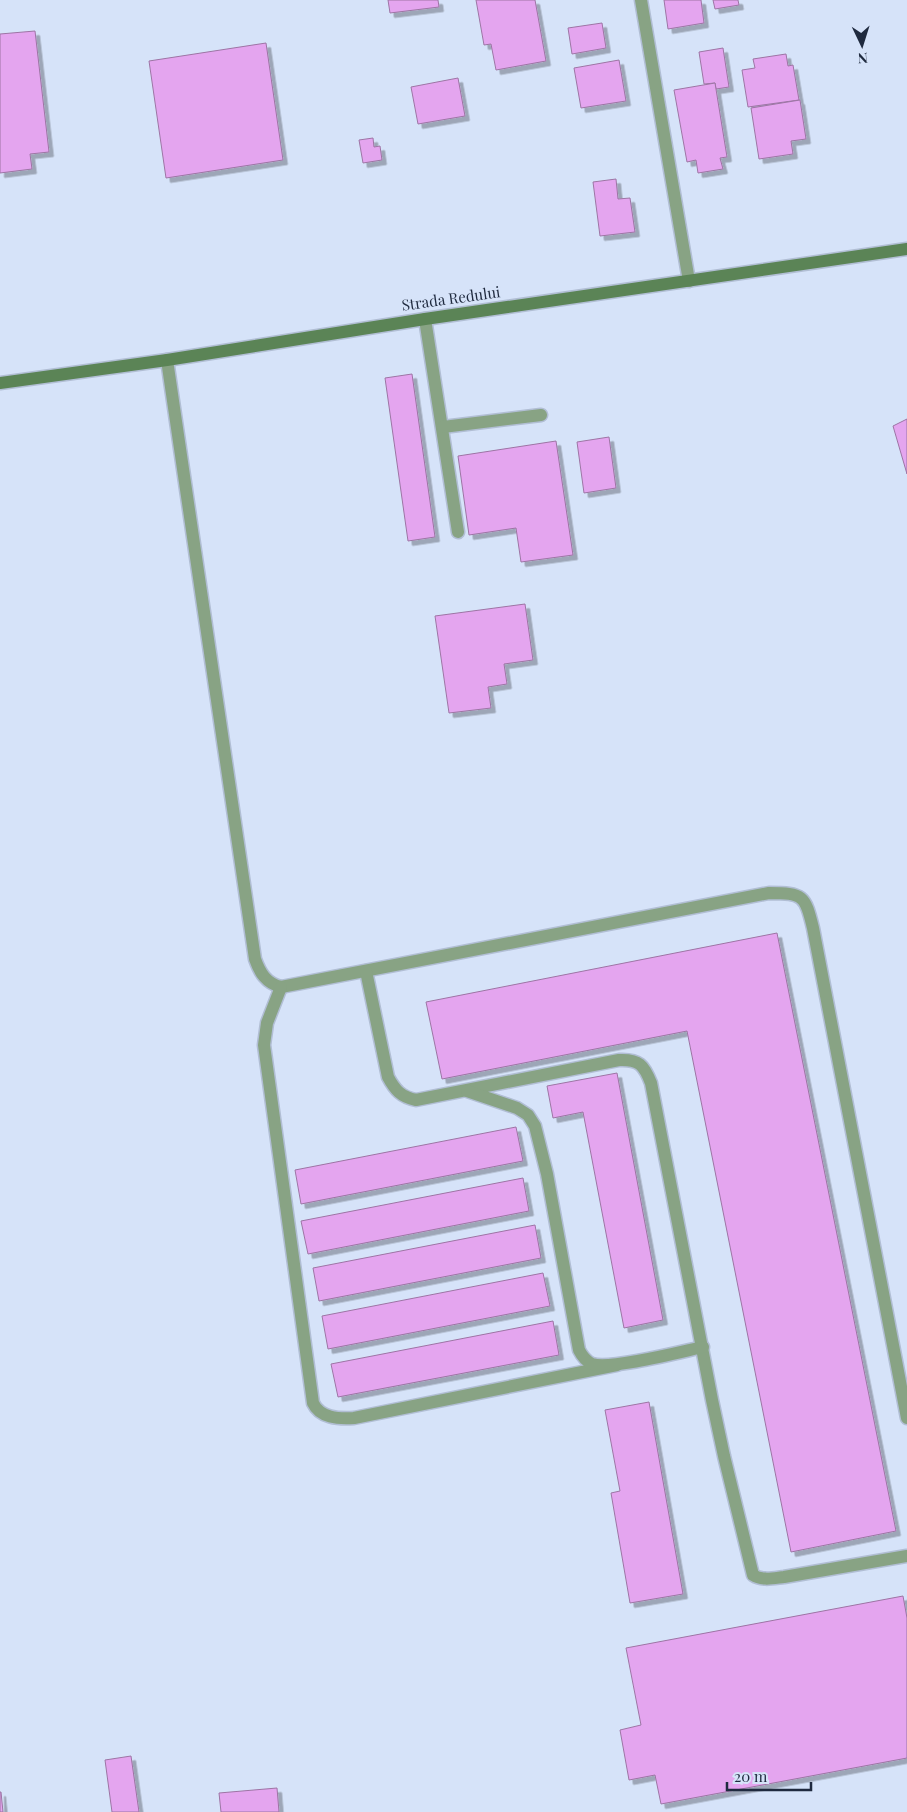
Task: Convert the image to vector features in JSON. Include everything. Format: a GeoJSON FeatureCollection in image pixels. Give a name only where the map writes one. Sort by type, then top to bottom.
{"type":"FeatureCollection","features":[{"type":"Feature","properties":{"kind":"main road","name":"Strada Redului"},"geometry":{"type":"LineString","coordinates":[[0,384],[907,248]]}},
{"type":"Feature","properties":{"kind":"street"},"geometry":{"type":"LineString","coordinates":[[641,0],[689,281]]}},
{"type":"Feature","properties":{"kind":"street"},"geometry":{"type":"LineString","coordinates":[[425,319],[458,532]]}},
{"type":"Feature","properties":{"kind":"street"},"geometry":{"type":"LineString","coordinates":[[167,360],[255,958],[263,976],[269,982],[281,987],[769,893],[792,893],[802,899],[807,904],[813,928],[907,1418]]}},
{"type":"Feature","properties":{"kind":"street"},"geometry":{"type":"LineString","coordinates":[[443,427],[541,415]]}},
{"type":"Feature","properties":{"kind":"street"},"geometry":{"type":"LineString","coordinates":[[366,971],[388,1077],[394,1088],[401,1095],[416,1100],[619,1060],[634,1060],[641,1065],[651,1082],[724,1456],[753,1575],[756,1578],[768,1579],[907,1556]]}},
{"type":"Feature","properties":{"kind":"street"},"geometry":{"type":"LineString","coordinates":[[281,987],[267,1023],[264,1045],[313,1403],[316,1408],[329,1416],[339,1419],[354,1418],[703,1347]]}},
{"type":"Feature","properties":{"kind":"street"},"geometry":{"type":"LineString","coordinates":[[464,1090],[517,1108],[528,1115],[535,1126],[547,1174],[579,1350],[586,1361],[593,1364],[602,1366],[617,1364]]}},
{"type":"Feature","properties":{"kind":"building"},"geometry":{"type":"Polygon","coordinates":[[[388,0],[438,0],[439,7],[390,13],[388,0]]]}},
{"type":"Feature","properties":{"kind":"building"},"geometry":{"type":"Polygon","coordinates":[[[476,0],[535,0],[546,61],[496,70],[491,44],[484,45],[476,0]]]}},
{"type":"Feature","properties":{"kind":"building"},"geometry":{"type":"Polygon","coordinates":[[[664,0],[701,0],[704,23],[668,29],[664,0]]]}},
{"type":"Feature","properties":{"kind":"building"},"geometry":{"type":"Polygon","coordinates":[[[713,0],[738,0],[739,5],[715,9],[713,0]]]}},
{"type":"Feature","properties":{"kind":"building"},"geometry":{"type":"Polygon","coordinates":[[[602,23],[606,48],[572,54],[568,28],[602,23]]]}},
{"type":"Feature","properties":{"kind":"building"},"geometry":{"type":"Polygon","coordinates":[[[35,31],[49,152],[30,154],[32,169],[0,173],[0,34],[35,31]]]}},
{"type":"Feature","properties":{"kind":"building"},"geometry":{"type":"Polygon","coordinates":[[[266,43],[283,160],[166,178],[149,61],[266,43]]]}},
{"type":"Feature","properties":{"kind":"building"},"geometry":{"type":"Polygon","coordinates":[[[723,48],[729,87],[716,89],[715,83],[704,84],[699,52],[723,48]]]}},
{"type":"Feature","properties":{"kind":"building"},"geometry":{"type":"Polygon","coordinates":[[[786,54],[788,66],[793,65],[799,100],[748,107],[742,70],[755,68],[753,59],[786,54]]]}},
{"type":"Feature","properties":{"kind":"building"},"geometry":{"type":"Polygon","coordinates":[[[619,60],[626,101],[581,108],[574,68],[619,60]]]}},
{"type":"Feature","properties":{"kind":"building"},"geometry":{"type":"Polygon","coordinates":[[[458,78],[465,116],[418,124],[411,87],[458,78]]]}},
{"type":"Feature","properties":{"kind":"building"},"geometry":{"type":"Polygon","coordinates":[[[715,83],[727,157],[720,158],[723,169],[698,173],[696,160],[687,162],[674,90],[715,83]]]}},
{"type":"Feature","properties":{"kind":"building"},"geometry":{"type":"Polygon","coordinates":[[[800,100],[806,139],[791,141],[793,154],[759,159],[751,108],[800,100]]]}},
{"type":"Feature","properties":{"kind":"building"},"geometry":{"type":"Polygon","coordinates":[[[373,138],[374,147],[380,146],[382,160],[363,163],[359,140],[373,138]]]}},
{"type":"Feature","properties":{"kind":"building"},"geometry":{"type":"Polygon","coordinates":[[[616,179],[618,199],[630,198],[635,232],[600,236],[593,182],[616,179]]]}},
{"type":"Feature","properties":{"kind":"building"},"geometry":{"type":"Polygon","coordinates":[[[412,374],[435,537],[408,541],[385,378],[412,374]]]}},
{"type":"Feature","properties":{"kind":"building"},"geometry":{"type":"Polygon","coordinates":[[[907,419],[907,474],[893,426],[907,419]]]}},
{"type":"Feature","properties":{"kind":"building"},"geometry":{"type":"Polygon","coordinates":[[[609,437],[616,488],[584,493],[577,442],[609,437]]]}},
{"type":"Feature","properties":{"kind":"building"},"geometry":{"type":"Polygon","coordinates":[[[556,441],[573,555],[521,562],[516,528],[469,535],[458,456],[556,441]]]}},
{"type":"Feature","properties":{"kind":"building"},"geometry":{"type":"Polygon","coordinates":[[[525,604],[533,660],[504,664],[507,684],[488,687],[491,708],[449,713],[435,616],[525,604]]]}},
{"type":"Feature","properties":{"kind":"building"},"geometry":{"type":"Polygon","coordinates":[[[777,933],[896,1531],[791,1552],[687,1031],[442,1079],[426,1002],[777,933]]]}},
{"type":"Feature","properties":{"kind":"building"},"geometry":{"type":"Polygon","coordinates":[[[617,1073],[663,1320],[624,1328],[583,1112],[553,1118],[547,1086],[617,1073]]]}},
{"type":"Feature","properties":{"kind":"building"},"geometry":{"type":"Polygon","coordinates":[[[516,1127],[523,1161],[301,1204],[295,1170],[516,1127]]]}},
{"type":"Feature","properties":{"kind":"building"},"geometry":{"type":"Polygon","coordinates":[[[523,1178],[529,1211],[308,1254],[301,1221],[523,1178]]]}},
{"type":"Feature","properties":{"kind":"building"},"geometry":{"type":"Polygon","coordinates":[[[535,1225],[541,1258],[319,1301],[313,1268],[535,1225]]]}},
{"type":"Feature","properties":{"kind":"building"},"geometry":{"type":"Polygon","coordinates":[[[543,1273],[550,1306],[328,1349],[322,1316],[543,1273]]]}},
{"type":"Feature","properties":{"kind":"building"},"geometry":{"type":"Polygon","coordinates":[[[553,1321],[559,1355],[338,1397],[331,1364],[553,1321]]]}},
{"type":"Feature","properties":{"kind":"building"},"geometry":{"type":"Polygon","coordinates":[[[649,1402],[683,1594],[630,1603],[611,1493],[620,1491],[605,1410],[649,1402]]]}},
{"type":"Feature","properties":{"kind":"building"},"geometry":{"type":"Polygon","coordinates":[[[903,1596],[907,1618],[907,1758],[661,1804],[655,1775],[629,1780],[620,1730],[641,1725],[626,1648],[903,1596]]]}},
{"type":"Feature","properties":{"kind":"building"},"geometry":{"type":"Polygon","coordinates":[[[131,1756],[139,1812],[112,1812],[105,1760],[131,1756]]]}},
{"type":"Feature","properties":{"kind":"building"},"geometry":{"type":"Polygon","coordinates":[[[277,1788],[279,1812],[221,1812],[219,1793],[277,1788]]]}},
{"type":"Feature","properties":{"kind":"building"},"geometry":{"type":"Polygon","coordinates":[[[1,1792],[3,1812],[0,1812],[1,1792]]]}}]}
